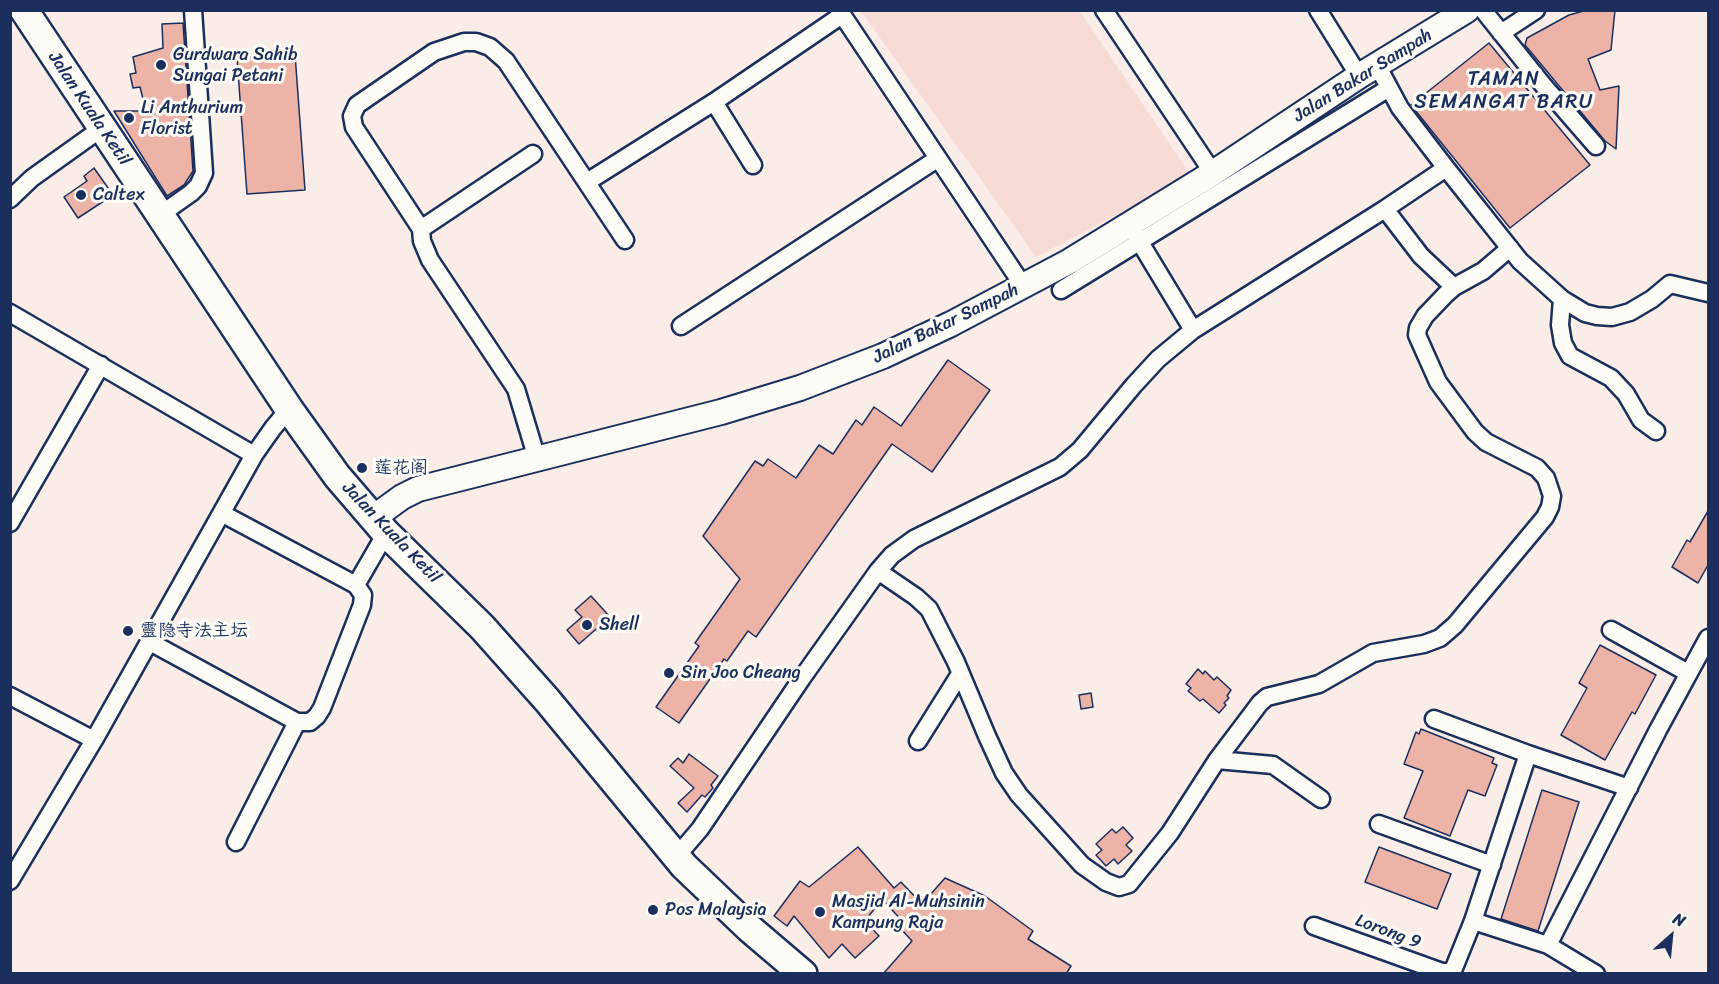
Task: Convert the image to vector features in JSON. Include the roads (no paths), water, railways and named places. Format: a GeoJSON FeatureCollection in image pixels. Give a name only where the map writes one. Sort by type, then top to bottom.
{"type":"FeatureCollection","features":[{"type":"Feature","properties":{"kind":"main road","name":"Jalan Kuala Ketil"},"geometry":{"type":"LineString","coordinates":[[24,10],[337,476],[379,526],[482,627],[547,700],[676,857],[749,928],[803,974]]}},
{"type":"Feature","properties":{"kind":"main road","name":"Jalan Bakar Sampah"},"geometry":{"type":"LineString","coordinates":[[379,526],[402,497],[418,489],[721,412],[800,388],[883,356],[1135,233],[1213,173],[1368,71],[1467,10]]}},
{"type":"Feature","properties":{"kind":"street"},"geometry":{"type":"LineString","coordinates":[[160,215],[191,193],[198,186],[204,173],[193,10]]}},
{"type":"Feature","properties":{"kind":"street"},"geometry":{"type":"LineString","coordinates":[[1104,10],[1213,173]]}},
{"type":"Feature","properties":{"kind":"street"},"geometry":{"type":"LineString","coordinates":[[1318,10],[1368,71],[1389,88],[1400,108],[1520,261],[1562,299],[1586,313],[1612,317],[1630,312],[1652,299],[1670,284],[1708,293]]}},
{"type":"Feature","properties":{"kind":"street"},"geometry":{"type":"LineString","coordinates":[[1483,10],[1596,146]]}},
{"type":"Feature","properties":{"kind":"street"},"geometry":{"type":"LineString","coordinates":[[1501,33],[1536,10]]}},
{"type":"Feature","properties":{"kind":"street"},"geometry":{"type":"LineString","coordinates":[[587,182],[714,102],[840,13],[1024,287]]}},
{"type":"Feature","properties":{"kind":"street"},"geometry":{"type":"LineString","coordinates":[[537,459],[516,389],[430,260],[422,241],[421,229],[354,127],[352,116],[357,105],[434,52],[450,45],[476,42],[498,53],[506,61],[625,240]]}},
{"type":"Feature","properties":{"kind":"street"},"geometry":{"type":"LineString","coordinates":[[1061,290],[1135,233],[1389,88]]}},
{"type":"Feature","properties":{"kind":"street"},"geometry":{"type":"LineString","coordinates":[[714,102],[753,165]]}},
{"type":"Feature","properties":{"kind":"street"},"geometry":{"type":"LineString","coordinates":[[10,200],[32,178],[102,128]]}},
{"type":"Feature","properties":{"kind":"street"},"geometry":{"type":"LineString","coordinates":[[421,229],[533,154]]}},
{"type":"Feature","properties":{"kind":"street"},"geometry":{"type":"LineString","coordinates":[[681,326],[937,159]]}},
{"type":"Feature","properties":{"kind":"street"},"geometry":{"type":"LineString","coordinates":[[676,857],[700,829],[802,678],[878,571],[892,555],[914,539],[1060,467],[1080,450],[1158,359],[1193,330],[1446,168]]}},
{"type":"Feature","properties":{"kind":"street"},"geometry":{"type":"LineString","coordinates":[[1385,209],[1421,256],[1454,286]]}},
{"type":"Feature","properties":{"kind":"street"},"geometry":{"type":"LineString","coordinates":[[1135,233],[1193,330]]}},
{"type":"Feature","properties":{"kind":"street"},"geometry":{"type":"LineString","coordinates":[[878,571],[916,597],[929,609],[956,662],[1000,764],[1019,795],[1082,865],[1106,882],[1119,887],[1129,884],[1170,833],[1217,760],[1267,696],[1319,684],[1373,653],[1424,644],[1440,638],[1455,625],[1545,517],[1552,496],[1546,477],[1537,468],[1486,442],[1475,432],[1438,382],[1417,335],[1425,316],[1454,286],[1483,271],[1510,248]]}},
{"type":"Feature","properties":{"kind":"street"},"geometry":{"type":"LineString","coordinates":[[1562,299],[1561,335],[1570,356],[1611,378],[1626,394],[1641,420],[1656,431]]}},
{"type":"Feature","properties":{"kind":"street"},"geometry":{"type":"LineString","coordinates":[[10,313],[255,455]]}},
{"type":"Feature","properties":{"kind":"street"},"geometry":{"type":"LineString","coordinates":[[10,523],[101,365]]}},
{"type":"Feature","properties":{"kind":"street"},"geometry":{"type":"LineString","coordinates":[[10,881],[94,740],[255,455],[273,428],[290,409]]}},
{"type":"Feature","properties":{"kind":"street"},"geometry":{"type":"LineString","coordinates":[[150,642],[297,722],[310,722],[322,708],[362,604],[363,595],[356,585],[223,514]]}},
{"type":"Feature","properties":{"kind":"street"},"geometry":{"type":"LineString","coordinates":[[356,585],[379,526]]}},
{"type":"Feature","properties":{"kind":"street"},"geometry":{"type":"LineString","coordinates":[[1611,630],[1688,673]]}},
{"type":"Feature","properties":{"kind":"street"},"geometry":{"type":"LineString","coordinates":[[1548,945],[1708,638]]}},
{"type":"Feature","properties":{"kind":"street"},"geometry":{"type":"LineString","coordinates":[[918,741],[960,674]]}},
{"type":"Feature","properties":{"kind":"street"},"geometry":{"type":"LineString","coordinates":[[10,696],[94,740]]}},
{"type":"Feature","properties":{"kind":"street"},"geometry":{"type":"LineString","coordinates":[[1434,719],[1629,788]]}},
{"type":"Feature","properties":{"kind":"street"},"geometry":{"type":"LineString","coordinates":[[236,842],[297,722]]}},
{"type":"Feature","properties":{"kind":"street"},"geometry":{"type":"LineString","coordinates":[[1450,972],[1454,968],[1473,921],[1528,754]]}},
{"type":"Feature","properties":{"kind":"street"},"geometry":{"type":"LineString","coordinates":[[1217,760],[1273,765],[1321,799]]}},
{"type":"Feature","properties":{"kind":"street"},"geometry":{"type":"LineString","coordinates":[[1379,824],[1492,866]]}},
{"type":"Feature","properties":{"kind":"street"},"geometry":{"type":"LineString","coordinates":[[1473,921],[1548,945],[1596,974]]}},
{"type":"Feature","properties":{"kind":"street","name":"Lorong 9"},"geometry":{"type":"LineString","coordinates":[[1314,926],[1442,972],[1450,972]]}},
{"type":"Feature","properties":{"kind":"place","name":"Gurdwara Sahib Sungai Petani"},"geometry":{"type":"Point","coordinates":[161,65]}},
{"type":"Feature","properties":{"kind":"place","name":"Li Anthurium Florist"},"geometry":{"type":"Point","coordinates":[129,118]}},
{"type":"Feature","properties":{"kind":"place","name":"Caltex"},"geometry":{"type":"Point","coordinates":[81,195]}},
{"type":"Feature","properties":{"kind":"place","name":"莲花阁"},"geometry":{"type":"Point","coordinates":[362,468]}},
{"type":"Feature","properties":{"kind":"place","name":"Shell"},"geometry":{"type":"Point","coordinates":[587,625]}},
{"type":"Feature","properties":{"kind":"place","name":"靈隐寺法主坛"},"geometry":{"type":"Point","coordinates":[128,631]}},
{"type":"Feature","properties":{"kind":"place","name":"Sin Joo Cheang"},"geometry":{"type":"Point","coordinates":[669,673]}},
{"type":"Feature","properties":{"kind":"place","name":"Pos Malaysia"},"geometry":{"type":"Point","coordinates":[653,910]}},
{"type":"Feature","properties":{"kind":"place","name":"Masjid Al-Muhsinin Kampung Raja"},"geometry":{"type":"Point","coordinates":[820,912]}},
{"type":"Feature","properties":{"kind":"district","name":"TAMAN SEMANGAT BARU"},"geometry":{"type":"Point","coordinates":[1504,92]}}]}
